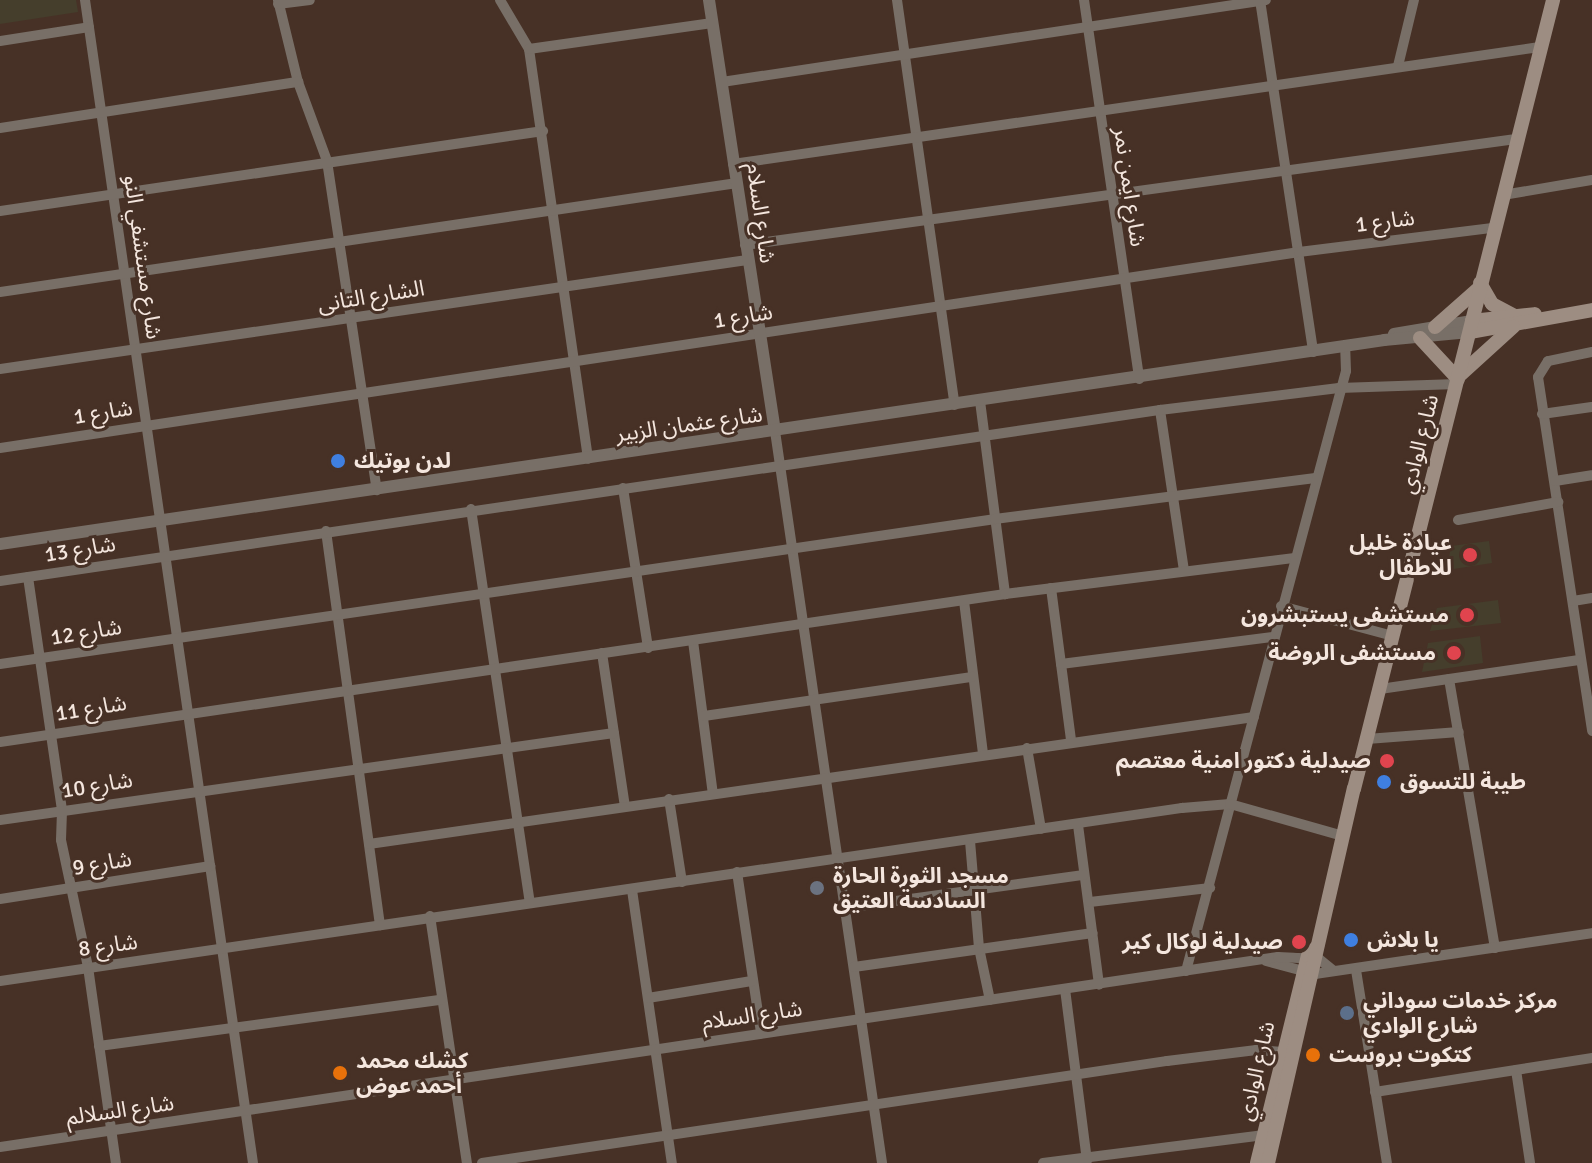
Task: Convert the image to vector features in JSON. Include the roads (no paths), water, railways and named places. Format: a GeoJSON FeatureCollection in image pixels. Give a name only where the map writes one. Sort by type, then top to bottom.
{"type":"FeatureCollection","features":[{"type":"Feature","properties":{"kind":"main road","name":"شارع الوادي"},"geometry":{"type":"LineString","coordinates":[[1257,1163],[1283,1052],[1315,954],[1493,228],[1553,0]]}},
{"type":"Feature","properties":{"kind":"main road"},"geometry":{"type":"LineString","coordinates":[[1435,327],[1479,286],[1492,304],[1513,321]]}},
{"type":"Feature","properties":{"kind":"main road"},"geometry":{"type":"LineString","coordinates":[[1471,326],[1592,310]]}},
{"type":"Feature","properties":{"kind":"main road"},"geometry":{"type":"LineString","coordinates":[[1420,338],[1458,379],[1513,321]]}},
{"type":"Feature","properties":{"kind":"main road","name":"شارع الوادي"},"geometry":{"type":"LineString","coordinates":[[1268,1163],[1309,974]]}},
{"type":"Feature","properties":{"kind":"street","name":"شارع مستشفي النو"},"geometry":{"type":"LineString","coordinates":[[85,0],[253,1163]]}},
{"type":"Feature","properties":{"kind":"street"},"geometry":{"type":"LineString","coordinates":[[310,0],[278,2],[298,82],[327,161],[377,490]]}},
{"type":"Feature","properties":{"kind":"street"},"geometry":{"type":"LineString","coordinates":[[500,0],[529,49],[588,459]]}},
{"type":"Feature","properties":{"kind":"street","name":"شارع السلام"},"geometry":{"type":"LineString","coordinates":[[709,0],[775,431]]}},
{"type":"Feature","properties":{"kind":"street"},"geometry":{"type":"LineString","coordinates":[[897,0],[902,53],[955,405]]}},
{"type":"Feature","properties":{"kind":"street","name":"شارع ايمن نمر"},"geometry":{"type":"LineString","coordinates":[[1084,0],[1139,379]]}},
{"type":"Feature","properties":{"kind":"street"},"geometry":{"type":"LineString","coordinates":[[722,82],[1262,0],[1313,352]]}},
{"type":"Feature","properties":{"kind":"street"},"geometry":{"type":"LineString","coordinates":[[1398,66],[1414,0]]}},
{"type":"Feature","properties":{"kind":"street"},"geometry":{"type":"LineString","coordinates":[[529,49],[712,23]]}},
{"type":"Feature","properties":{"kind":"street"},"geometry":{"type":"LineString","coordinates":[[0,41],[89,27]]}},
{"type":"Feature","properties":{"kind":"street"},"geometry":{"type":"LineString","coordinates":[[733,164],[1540,47]]}},
{"type":"Feature","properties":{"kind":"street"},"geometry":{"type":"LineString","coordinates":[[0,128],[298,82]]}},
{"type":"Feature","properties":{"kind":"street"},"geometry":{"type":"LineString","coordinates":[[0,211],[543,131]]}},
{"type":"Feature","properties":{"kind":"street"},"geometry":{"type":"LineString","coordinates":[[745,245],[1516,139]]}},
{"type":"Feature","properties":{"kind":"street"},"geometry":{"type":"LineString","coordinates":[[1503,195],[1592,180]]}},
{"type":"Feature","properties":{"kind":"street"},"geometry":{"type":"LineString","coordinates":[[0,292],[737,183]]}},
{"type":"Feature","properties":{"kind":"street","name":"شارع 1"},"geometry":{"type":"LineString","coordinates":[[0,448],[573,364],[1299,252],[1493,228]]}},
{"type":"Feature","properties":{"kind":"street","name":"الشارع التانى"},"geometry":{"type":"LineString","coordinates":[[0,369],[352,321],[747,260]]}},
{"type":"Feature","properties":{"kind":"street","name":"شارع عثمان الزبير"},"geometry":{"type":"LineString","coordinates":[[0,544],[1139,379],[1345,347],[1435,327],[1471,326]]}},
{"type":"Feature","properties":{"kind":"street","name":"شارع عثمان الزبير"},"geometry":{"type":"LineString","coordinates":[[1384,340],[1420,338],[1471,326]]}},
{"type":"Feature","properties":{"kind":"street"},"geometry":{"type":"LineString","coordinates":[[1186,971],[1210,888],[1293,558],[1346,371],[1345,347]]}},
{"type":"Feature","properties":{"kind":"street"},"geometry":{"type":"LineString","coordinates":[[1592,352],[1542,364],[1538,377],[1573,601],[1579,660],[1592,724]]}},
{"type":"Feature","properties":{"kind":"street","name":"شارع 13"},"geometry":{"type":"LineString","coordinates":[[0,581],[471,509],[781,468],[1160,410],[1339,388],[1458,379]]}},
{"type":"Feature","properties":{"kind":"street"},"geometry":{"type":"LineString","coordinates":[[980,401],[1005,594]]}},
{"type":"Feature","properties":{"kind":"street"},"geometry":{"type":"LineString","coordinates":[[1542,414],[1592,407]]}},
{"type":"Feature","properties":{"kind":"street"},"geometry":{"type":"LineString","coordinates":[[1160,410],[1184,570]]}},
{"type":"Feature","properties":{"kind":"street"},"geometry":{"type":"LineString","coordinates":[[775,431],[882,1163]]}},
{"type":"Feature","properties":{"kind":"street"},"geometry":{"type":"LineString","coordinates":[[1555,481],[1592,475]]}},
{"type":"Feature","properties":{"kind":"street","name":"شارع 12"},"geometry":{"type":"LineString","coordinates":[[0,664],[1171,494],[1315,478]]}},
{"type":"Feature","properties":{"kind":"street"},"geometry":{"type":"LineString","coordinates":[[623,488],[648,648]]}},
{"type":"Feature","properties":{"kind":"street"},"geometry":{"type":"LineString","coordinates":[[1458,520],[1558,502]]}},
{"type":"Feature","properties":{"kind":"street"},"geometry":{"type":"LineString","coordinates":[[471,509],[530,903]]}},
{"type":"Feature","properties":{"kind":"street"},"geometry":{"type":"LineString","coordinates":[[326,531],[380,925]]}},
{"type":"Feature","properties":{"kind":"street","name":"شارع 11"},"geometry":{"type":"LineString","coordinates":[[0,742],[1005,594],[1293,558]]}},
{"type":"Feature","properties":{"kind":"street"},"geometry":{"type":"LineString","coordinates":[[28,577],[62,811],[61,840],[88,967],[116,1163]]}},
{"type":"Feature","properties":{"kind":"street"},"geometry":{"type":"LineString","coordinates":[[1051,588],[1071,740]]}},
{"type":"Feature","properties":{"kind":"street"},"geometry":{"type":"LineString","coordinates":[[1573,601],[1592,598]]}},
{"type":"Feature","properties":{"kind":"street"},"geometry":{"type":"LineString","coordinates":[[964,601],[983,754]]}},
{"type":"Feature","properties":{"kind":"street"},"geometry":{"type":"LineString","coordinates":[[1281,606],[1393,636]]}},
{"type":"Feature","properties":{"kind":"street"},"geometry":{"type":"LineString","coordinates":[[1061,664],[1273,637]]}},
{"type":"Feature","properties":{"kind":"street"},"geometry":{"type":"LineString","coordinates":[[693,641],[713,794]]}},
{"type":"Feature","properties":{"kind":"street"},"geometry":{"type":"LineString","coordinates":[[602,653],[625,806]]}},
{"type":"Feature","properties":{"kind":"street"},"geometry":{"type":"LineString","coordinates":[[1380,689],[1579,660]]}},
{"type":"Feature","properties":{"kind":"street"},"geometry":{"type":"LineString","coordinates":[[704,716],[972,677]]}},
{"type":"Feature","properties":{"kind":"street"},"geometry":{"type":"LineString","coordinates":[[1449,679],[1495,948]]}},
{"type":"Feature","properties":{"kind":"street"},"geometry":{"type":"LineString","coordinates":[[369,844],[826,779],[1071,740],[1254,717]]}},
{"type":"Feature","properties":{"kind":"street"},"geometry":{"type":"LineString","coordinates":[[1367,739],[1459,732]]}},
{"type":"Feature","properties":{"kind":"street","name":"شارع 10"},"geometry":{"type":"LineString","coordinates":[[0,820],[614,733]]}},
{"type":"Feature","properties":{"kind":"street"},"geometry":{"type":"LineString","coordinates":[[1027,748],[1041,829]]}},
{"type":"Feature","properties":{"kind":"street"},"geometry":{"type":"LineString","coordinates":[[669,799],[682,882]]}},
{"type":"Feature","properties":{"kind":"street"},"geometry":{"type":"LineString","coordinates":[[1230,804],[1343,836]]}},
{"type":"Feature","properties":{"kind":"street","name":"شارع 8"},"geometry":{"type":"LineString","coordinates":[[0,981],[430,916],[1230,804]]}},
{"type":"Feature","properties":{"kind":"street"},"geometry":{"type":"LineString","coordinates":[[1078,825],[1099,985]]}},
{"type":"Feature","properties":{"kind":"street"},"geometry":{"type":"LineString","coordinates":[[970,841],[979,948],[990,1000]]}},
{"type":"Feature","properties":{"kind":"street","name":"شارع 9"},"geometry":{"type":"LineString","coordinates":[[0,899],[210,866]]}},
{"type":"Feature","properties":{"kind":"street"},"geometry":{"type":"LineString","coordinates":[[737,872],[761,1033]]}},
{"type":"Feature","properties":{"kind":"street"},"geometry":{"type":"LineString","coordinates":[[845,908],[1084,875]]}},
{"type":"Feature","properties":{"kind":"street"},"geometry":{"type":"LineString","coordinates":[[1090,902],[1210,888]]}},
{"type":"Feature","properties":{"kind":"street"},"geometry":{"type":"LineString","coordinates":[[632,890],[672,1163]]}},
{"type":"Feature","properties":{"kind":"street"},"geometry":{"type":"LineString","coordinates":[[430,916],[452,1080],[467,1163]]}},
{"type":"Feature","properties":{"kind":"street"},"geometry":{"type":"LineString","coordinates":[[854,967],[1093,933]]}},
{"type":"Feature","properties":{"kind":"street"},"geometry":{"type":"LineString","coordinates":[[1309,974],[1356,970],[1592,933]]}},
{"type":"Feature","properties":{"kind":"street"},"geometry":{"type":"LineString","coordinates":[[1315,954],[1334,971]]}},
{"type":"Feature","properties":{"kind":"street","name":"شارع السلام"},"geometry":{"type":"LineString","coordinates":[[246,1112],[761,1033],[1315,954]]}},
{"type":"Feature","properties":{"kind":"street","name":"شارع السلام"},"geometry":{"type":"LineString","coordinates":[[1266,961],[1309,974]]}},
{"type":"Feature","properties":{"kind":"street"},"geometry":{"type":"LineString","coordinates":[[1356,970],[1387,1163]]}},
{"type":"Feature","properties":{"kind":"street"},"geometry":{"type":"LineString","coordinates":[[648,998],[752,981]]}},
{"type":"Feature","properties":{"kind":"street"},"geometry":{"type":"LineString","coordinates":[[1065,989],[1087,1160]]}},
{"type":"Feature","properties":{"kind":"street"},"geometry":{"type":"LineString","coordinates":[[99,1046],[441,1000]]}},
{"type":"Feature","properties":{"kind":"street"},"geometry":{"type":"LineString","coordinates":[[482,1163],[1233,1052],[1283,1052]]}},
{"type":"Feature","properties":{"kind":"street"},"geometry":{"type":"LineString","coordinates":[[1375,1092],[1592,1058]]}},
{"type":"Feature","properties":{"kind":"street"},"geometry":{"type":"LineString","coordinates":[[1516,1070],[1530,1163]]}},
{"type":"Feature","properties":{"kind":"street","name":"شارع السلالم"},"geometry":{"type":"LineString","coordinates":[[0,1147],[246,1112]]}},
{"type":"Feature","properties":{"kind":"street"},"geometry":{"type":"LineString","coordinates":[[1043,1163],[1087,1160],[1264,1135]]}},
{"type":"Feature","properties":{"kind":"place","name":"لدن بوتيك"},"geometry":{"type":"Point","coordinates":[338,461]}},
{"type":"Feature","properties":{"kind":"place","name":"عيادة خليل للاطفال"},"geometry":{"type":"Point","coordinates":[1470,555]}},
{"type":"Feature","properties":{"kind":"place","name":"مستشفى يستبشرون"},"geometry":{"type":"Point","coordinates":[1467,615]}},
{"type":"Feature","properties":{"kind":"place","name":"مستشفى الروضة"},"geometry":{"type":"Point","coordinates":[1454,653]}},
{"type":"Feature","properties":{"kind":"place","name":"صيدلية دكتور امنية معتصم"},"geometry":{"type":"Point","coordinates":[1387,761]}},
{"type":"Feature","properties":{"kind":"place","name":"طيبة للتسوق"},"geometry":{"type":"Point","coordinates":[1384,782]}},
{"type":"Feature","properties":{"kind":"place","name":"مسجد الثورة الحارة السادسة العتيق"},"geometry":{"type":"Point","coordinates":[817,888]}},
{"type":"Feature","properties":{"kind":"place","name":"يا بلاش"},"geometry":{"type":"Point","coordinates":[1351,940]}},
{"type":"Feature","properties":{"kind":"place","name":"صيدلية لوكال كير"},"geometry":{"type":"Point","coordinates":[1299,942]}},
{"type":"Feature","properties":{"kind":"place","name":"مركز خدمات سوداني شارع الوادي"},"geometry":{"type":"Point","coordinates":[1347,1013]}},
{"type":"Feature","properties":{"kind":"place","name":"كتكوت بروست"},"geometry":{"type":"Point","coordinates":[1313,1055]}},
{"type":"Feature","properties":{"kind":"place","name":"كشك محمد أحمد عوض"},"geometry":{"type":"Point","coordinates":[340,1073]}}]}
